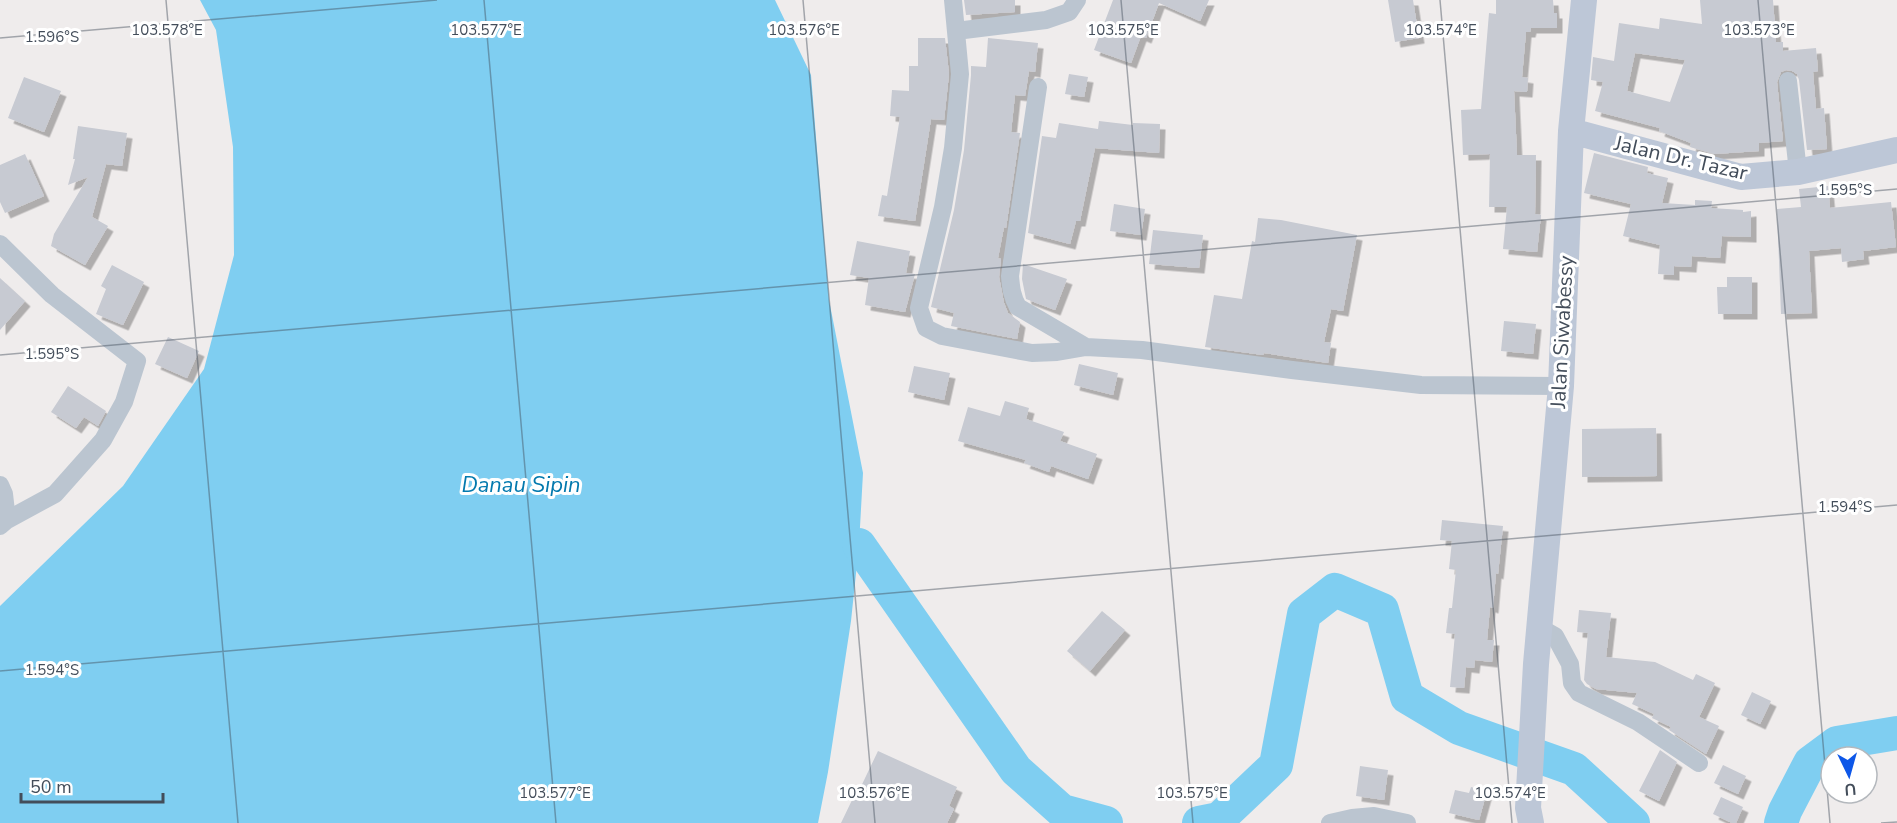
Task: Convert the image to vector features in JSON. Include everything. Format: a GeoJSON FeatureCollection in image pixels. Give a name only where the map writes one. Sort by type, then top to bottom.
{"type":"FeatureCollection","features":[{"type":"Feature","properties":{"kind":"main road","name":"Jalan Siwabessy"},"geometry":{"type":"LineString","coordinates":[[1529,815],[1536,664],[1561,386],[1571,132],[1584,0]]}},
{"type":"Feature","properties":{"kind":"main road","name":"Jalan Dr. Tazar"},"geometry":{"type":"LineString","coordinates":[[1571,132],[1741,177],[1798,172],[1897,150]]}},
{"type":"Feature","properties":{"kind":"street"},"geometry":{"type":"LineString","coordinates":[[953,0],[960,74],[953,148],[943,207],[919,308],[926,328],[942,336],[1032,353],[1086,347],[1142,350],[1421,385],[1561,386]]}},
{"type":"Feature","properties":{"kind":"street"},"geometry":{"type":"LineString","coordinates":[[956,31],[1046,21],[1069,12],[1077,0]]}},
{"type":"Feature","properties":{"kind":"street"},"geometry":{"type":"LineString","coordinates":[[1788,81],[1798,172]]}},
{"type":"Feature","properties":{"kind":"street"},"geometry":{"type":"LineString","coordinates":[[1038,87],[1010,276],[1011,289],[1018,307],[1086,347]]}},
{"type":"Feature","properties":{"kind":"street"},"geometry":{"type":"LineString","coordinates":[[0,244],[52,295],[137,361],[124,402],[103,440],[55,494],[3,523]]}},
{"type":"Feature","properties":{"kind":"street"},"geometry":{"type":"LineString","coordinates":[[0,485],[4,494],[3,523]]}},
{"type":"Feature","properties":{"kind":"street"},"geometry":{"type":"LineString","coordinates":[[1539,627],[1555,636],[1570,664],[1572,683],[1579,693],[1638,722],[1699,763]]}},
{"type":"Feature","properties":{"kind":"street"},"geometry":{"type":"LineString","coordinates":[[1330,823],[1374,816],[1407,823]]}},
{"type":"Feature","properties":{"kind":"water","name":"Danau Sipin"},"geometry":{"type":"Polygon","coordinates":[[[200,0],[775,0],[811,75],[829,300],[863,473],[859,545],[851,621],[818,823],[0,823],[0,606],[123,486],[204,369],[234,255],[233,147],[216,30],[200,0]]]}},
{"type":"Feature","properties":{"kind":"building"},"geometry":{"type":"Polygon","coordinates":[[[964,0],[1015,0],[1015,12],[966,15],[964,0]]]}},
{"type":"Feature","properties":{"kind":"building"},"geometry":{"type":"Polygon","coordinates":[[[1113,0],[1209,0],[1200,21],[1159,3],[1146,38],[1141,36],[1131,63],[1094,50],[1113,0]]]}},
{"type":"Feature","properties":{"kind":"building"},"geometry":{"type":"Polygon","coordinates":[[[1388,0],[1413,0],[1419,38],[1395,42],[1388,0]]]}},
{"type":"Feature","properties":{"kind":"building"},"geometry":{"type":"Polygon","coordinates":[[[1496,0],[1553,0],[1554,13],[1557,13],[1557,28],[1531,28],[1530,32],[1526,32],[1522,77],[1528,78],[1527,92],[1514,91],[1517,155],[1536,155],[1535,214],[1541,215],[1537,252],[1503,249],[1507,207],[1489,207],[1490,154],[1463,155],[1461,110],[1481,109],[1489,13],[1496,14],[1496,0]]]}},
{"type":"Feature","properties":{"kind":"building"},"geometry":{"type":"Polygon","coordinates":[[[1700,0],[1773,0],[1776,42],[1783,42],[1783,51],[1816,48],[1818,71],[1813,72],[1816,109],[1824,108],[1827,149],[1807,150],[1799,80],[1797,74],[1786,70],[1781,72],[1777,82],[1783,141],[1759,143],[1759,151],[1714,154],[1690,147],[1691,143],[1659,131],[1660,128],[1595,111],[1603,82],[1591,80],[1593,57],[1614,61],[1619,23],[1659,29],[1660,18],[1702,24],[1700,0]],[[1635,53],[1627,91],[1670,102],[1685,60],[1635,53]]]}},
{"type":"Feature","properties":{"kind":"building"},"geometry":{"type":"Polygon","coordinates":[[[918,38],[945,38],[949,74],[944,120],[931,119],[915,221],[878,216],[882,195],[887,196],[900,117],[890,116],[892,90],[909,91],[909,66],[918,66],[918,38]]]}},
{"type":"Feature","properties":{"kind":"building"},"geometry":{"type":"Polygon","coordinates":[[[988,38],[1038,43],[1035,72],[1029,71],[1025,96],[1015,95],[1011,132],[1020,133],[1006,228],[1004,227],[998,258],[1001,259],[999,277],[1004,303],[1008,313],[1020,322],[1017,339],[951,326],[954,313],[931,307],[954,210],[964,150],[971,66],[986,67],[988,38]]]}},
{"type":"Feature","properties":{"kind":"building"},"geometry":{"type":"Polygon","coordinates":[[[1069,74],[1088,77],[1084,97],[1065,94],[1069,74]]]}},
{"type":"Feature","properties":{"kind":"building"},"geometry":{"type":"Polygon","coordinates":[[[24,77],[61,91],[44,132],[8,118],[24,77]]]}},
{"type":"Feature","properties":{"kind":"building"},"geometry":{"type":"Polygon","coordinates":[[[1099,121],[1133,125],[1133,123],[1160,124],[1159,153],[1095,148],[1080,221],[1076,221],[1070,244],[1028,233],[1042,136],[1056,138],[1059,123],[1098,129],[1099,121]]]}},
{"type":"Feature","properties":{"kind":"building"},"geometry":{"type":"Polygon","coordinates":[[[78,126],[127,133],[122,166],[106,164],[92,217],[108,226],[85,265],[51,246],[54,234],[88,177],[68,185],[75,159],[73,159],[78,126]]]}},
{"type":"Feature","properties":{"kind":"building"},"geometry":{"type":"Polygon","coordinates":[[[1594,153],[1648,167],[1647,173],[1668,178],[1662,203],[1695,205],[1695,200],[1712,201],[1711,208],[1751,211],[1751,237],[1722,236],[1720,258],[1692,256],[1691,267],[1674,266],[1674,275],[1658,274],[1660,245],[1623,236],[1631,204],[1584,193],[1594,153]]]}},
{"type":"Feature","properties":{"kind":"building"},"geometry":{"type":"Polygon","coordinates":[[[25,154],[44,196],[5,213],[0,202],[0,165],[25,154]]]}},
{"type":"Feature","properties":{"kind":"building"},"geometry":{"type":"Polygon","coordinates":[[[1828,186],[1830,208],[1891,202],[1896,247],[1863,251],[1864,259],[1842,262],[1841,248],[1809,251],[1812,313],[1781,314],[1777,209],[1801,207],[1799,189],[1828,186]]]}},
{"type":"Feature","properties":{"kind":"building"},"geometry":{"type":"Polygon","coordinates":[[[1114,204],[1145,209],[1141,235],[1110,231],[1114,204]]]}},
{"type":"Feature","properties":{"kind":"building"},"geometry":{"type":"Polygon","coordinates":[[[1258,218],[1281,220],[1357,235],[1343,311],[1331,309],[1324,342],[1331,343],[1328,363],[1205,347],[1214,295],[1242,299],[1258,218]]]}},
{"type":"Feature","properties":{"kind":"building"},"geometry":{"type":"Polygon","coordinates":[[[1153,230],[1203,235],[1199,268],[1149,264],[1153,230]]]}},
{"type":"Feature","properties":{"kind":"building"},"geometry":{"type":"Polygon","coordinates":[[[857,241],[910,251],[906,273],[915,274],[905,312],[865,305],[869,278],[850,275],[857,241]]]}},
{"type":"Feature","properties":{"kind":"building"},"geometry":{"type":"Polygon","coordinates":[[[1023,264],[1067,279],[1055,310],[1026,299],[1022,279],[1023,264]]]}},
{"type":"Feature","properties":{"kind":"building"},"geometry":{"type":"Polygon","coordinates":[[[112,265],[144,282],[123,325],[96,314],[106,289],[101,286],[112,265]]]}},
{"type":"Feature","properties":{"kind":"building"},"geometry":{"type":"Polygon","coordinates":[[[1727,277],[1752,277],[1752,314],[1718,314],[1717,287],[1727,287],[1727,277]]]}},
{"type":"Feature","properties":{"kind":"building"},"geometry":{"type":"Polygon","coordinates":[[[0,278],[25,301],[0,330],[0,278]]]}},
{"type":"Feature","properties":{"kind":"building"},"geometry":{"type":"Polygon","coordinates":[[[1504,321],[1536,324],[1533,354],[1501,351],[1504,321]]]}},
{"type":"Feature","properties":{"kind":"building"},"geometry":{"type":"Polygon","coordinates":[[[168,337],[199,351],[187,378],[155,364],[168,337]]]}},
{"type":"Feature","properties":{"kind":"building"},"geometry":{"type":"Polygon","coordinates":[[[1079,364],[1118,373],[1113,395],[1074,385],[1079,364]]]}},
{"type":"Feature","properties":{"kind":"building"},"geometry":{"type":"Polygon","coordinates":[[[914,366],[950,373],[944,400],[908,392],[914,366]]]}},
{"type":"Feature","properties":{"kind":"building"},"geometry":{"type":"Polygon","coordinates":[[[68,386],[106,411],[98,426],[84,417],[76,428],[51,412],[68,386]]]}},
{"type":"Feature","properties":{"kind":"building"},"geometry":{"type":"Polygon","coordinates":[[[1005,401],[1029,408],[1026,419],[1064,432],[1060,441],[1097,454],[1088,479],[1051,466],[1049,472],[1024,463],[1026,460],[958,441],[968,407],[1000,416],[1005,401]]]}},
{"type":"Feature","properties":{"kind":"building"},"geometry":{"type":"Polygon","coordinates":[[[1656,428],[1657,476],[1582,477],[1582,429],[1656,428]]]}},
{"type":"Feature","properties":{"kind":"building"},"geometry":{"type":"Polygon","coordinates":[[[1442,520],[1503,526],[1487,640],[1494,640],[1492,662],[1475,660],[1474,668],[1466,667],[1464,688],[1450,687],[1455,634],[1446,633],[1449,608],[1452,608],[1456,570],[1449,569],[1452,541],[1440,540],[1442,520]]]}},
{"type":"Feature","properties":{"kind":"building"},"geometry":{"type":"Polygon","coordinates":[[[1579,610],[1611,613],[1606,657],[1655,662],[1693,680],[1696,674],[1715,683],[1699,717],[1719,726],[1706,754],[1669,730],[1671,727],[1652,718],[1654,714],[1632,704],[1637,693],[1596,689],[1587,684],[1584,680],[1588,633],[1577,632],[1579,610]]]}},
{"type":"Feature","properties":{"kind":"building"},"geometry":{"type":"Polygon","coordinates":[[[1102,611],[1125,630],[1090,671],[1067,651],[1102,611]]]}},
{"type":"Feature","properties":{"kind":"building"},"geometry":{"type":"Polygon","coordinates":[[[1752,692],[1771,701],[1760,724],[1741,715],[1752,692]]]}},
{"type":"Feature","properties":{"kind":"building"},"geometry":{"type":"Polygon","coordinates":[[[1660,750],[1677,762],[1659,801],[1639,791],[1660,750]]]}},
{"type":"Feature","properties":{"kind":"building"},"geometry":{"type":"Polygon","coordinates":[[[878,751],[957,787],[949,806],[954,809],[947,823],[841,823],[878,751]]]}},
{"type":"Feature","properties":{"kind":"building"},"geometry":{"type":"Polygon","coordinates":[[[1723,765],[1746,776],[1738,794],[1714,783],[1723,765]]]}},
{"type":"Feature","properties":{"kind":"building"},"geometry":{"type":"Polygon","coordinates":[[[1360,766],[1388,770],[1384,800],[1356,796],[1360,766]]]}},
{"type":"Feature","properties":{"kind":"building"},"geometry":{"type":"Polygon","coordinates":[[[1471,787],[1487,791],[1479,820],[1449,813],[1455,790],[1469,793],[1471,787]]]}},
{"type":"Feature","properties":{"kind":"building"},"geometry":{"type":"Polygon","coordinates":[[[1721,797],[1743,807],[1736,823],[1713,814],[1721,797]]]}},
{"type":"Feature","properties":{"kind":"waterway"},"geometry":{"type":"LineString","coordinates":[[859,545],[1016,770],[1062,811],[1106,823]]}},
{"type":"Feature","properties":{"kind":"waterway"},"geometry":{"type":"LineString","coordinates":[[1199,823],[1219,819],[1276,765],[1304,614],[1335,590],[1382,610],[1407,697],[1459,728],[1574,769],[1633,823]]}},
{"type":"Feature","properties":{"kind":"waterway"},"geometry":{"type":"LineString","coordinates":[[1781,823],[1810,763],[1837,743],[1897,733]]}}]}
